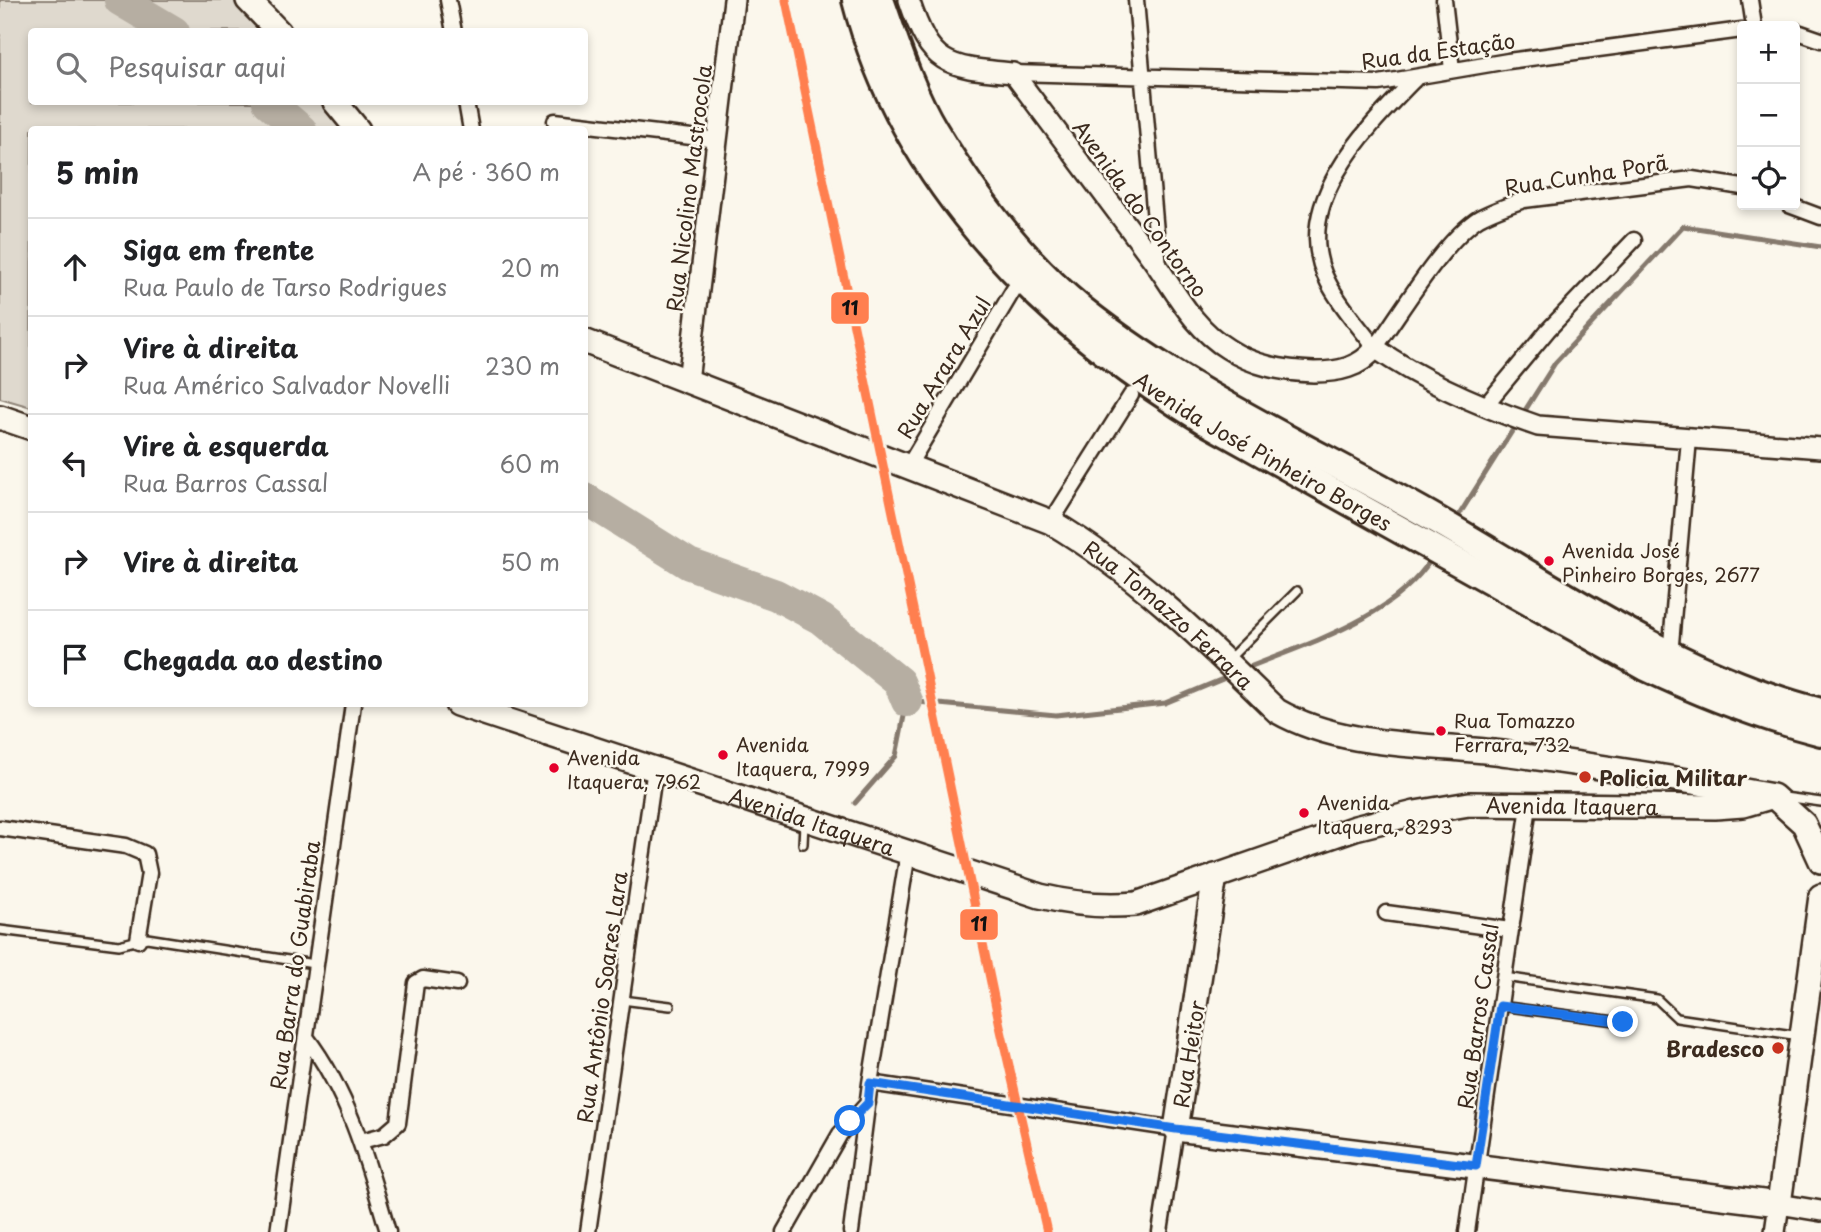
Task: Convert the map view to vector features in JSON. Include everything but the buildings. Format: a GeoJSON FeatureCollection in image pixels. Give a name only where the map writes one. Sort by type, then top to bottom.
{"type":"FeatureCollection","features":[{"type":"Feature","properties":{"kind":"highway","name":"Avenida José Pinheiro Borges"},"geometry":{"type":"LineString","coordinates":[[856,0],[887,85],[927,161],[974,228],[1024,283],[1079,334],[1154,390],[1418,540],[1461,549],[1670,655],[1788,703],[1821,712]]}},
{"type":"Feature","properties":{"kind":"highway","name":"Avenida José Pinheiro Borges"},"geometry":{"type":"LineString","coordinates":[[880,0],[906,73],[933,128],[958,168],[1027,257],[1079,307],[1132,347],[1188,383],[1438,520],[1461,549],[1646,667],[1703,694],[1767,718],[1821,732]]}},
{"type":"Feature","properties":{"kind":"main road"},"geometry":{"type":"LineString","coordinates":[[248,0],[275,28]]}},
{"type":"Feature","properties":{"kind":"main road"},"geometry":{"type":"LineString","coordinates":[[337,105],[355,126]]}},
{"type":"Feature","properties":{"kind":"main road","name":"Rua Tomazzo Ferrara"},"geometry":{"type":"LineString","coordinates":[[588,342],[1051,522],[1115,563],[1277,711],[1298,723],[1324,731],[1510,754],[1773,796]]}},
{"type":"Feature","properties":{"kind":"main road"},"geometry":{"type":"LineString","coordinates":[[0,417],[28,427]]}},
{"type":"Feature","properties":{"kind":"main road","name":"Avenida Itaquera"},"geometry":{"type":"LineString","coordinates":[[466,707],[1040,896],[1074,904],[1136,904],[1354,828],[1415,813],[1469,804],[1715,807],[1743,805],[1773,796]]}},
{"type":"Feature","properties":{"kind":"main road"},"geometry":{"type":"LineString","coordinates":[[1773,796],[1804,824],[1821,861]]}},
{"type":"Feature","properties":{"kind":"main road","name":"Rua Heitor"},"geometry":{"type":"LineString","coordinates":[[1176,1129],[1215,876]]}},
{"type":"Feature","properties":{"kind":"main road"},"geometry":{"type":"LineString","coordinates":[[1174,892],[1193,904],[1208,921]]}},
{"type":"Feature","properties":{"kind":"main road"},"geometry":{"type":"LineString","coordinates":[[1176,1129],[1779,1204],[1820,910]]}},
{"type":"Feature","properties":{"kind":"street"},"geometry":{"type":"LineString","coordinates":[[448,0],[453,28]]}},
{"type":"Feature","properties":{"kind":"street","name":"Rua Nicolino Mastrocola"},"geometry":{"type":"LineString","coordinates":[[688,380],[734,0]]}},
{"type":"Feature","properties":{"kind":"street"},"geometry":{"type":"LineString","coordinates":[[909,0],[927,44],[937,56],[951,65],[1013,73]]}},
{"type":"Feature","properties":{"kind":"street"},"geometry":{"type":"LineString","coordinates":[[1136,0],[1159,269]]}},
{"type":"Feature","properties":{"kind":"street"},"geometry":{"type":"LineString","coordinates":[[1444,0],[1452,70]]}},
{"type":"Feature","properties":{"kind":"street"},"geometry":{"type":"LineString","coordinates":[[1750,0],[1753,21]]}},
{"type":"Feature","properties":{"kind":"street","name":"Rua da Estação"},"geometry":{"type":"LineString","coordinates":[[1013,73],[1338,84],[1415,79],[1452,70],[1737,31]]}},
{"type":"Feature","properties":{"kind":"street"},"geometry":{"type":"LineString","coordinates":[[1800,33],[1821,40]]}},
{"type":"Feature","properties":{"kind":"street","name":"Avenida do Contorno"},"geometry":{"type":"LineString","coordinates":[[1013,73],[1204,330],[1227,349],[1255,363],[1284,371],[1349,369],[1364,360],[1375,348]]}},
{"type":"Feature","properties":{"kind":"street"},"geometry":{"type":"LineString","coordinates":[[1415,79],[1381,113],[1345,159],[1326,192],[1319,224],[1319,255],[1327,281],[1375,348],[1418,375],[1494,410],[1538,426],[1821,448]]}},
{"type":"Feature","properties":{"kind":"street"},"geometry":{"type":"LineString","coordinates":[[467,105],[470,126]]}},
{"type":"Feature","properties":{"kind":"street"},"geometry":{"type":"LineString","coordinates":[[555,121],[717,140]]}},
{"type":"Feature","properties":{"kind":"street","name":"Rua Cunha Porã"},"geometry":{"type":"LineString","coordinates":[[1375,348],[1457,236],[1478,219],[1500,208],[1524,200],[1692,179],[1737,186]]}},
{"type":"Feature","properties":{"kind":"street"},"geometry":{"type":"LineString","coordinates":[[1800,209],[1821,217]]}},
{"type":"Feature","properties":{"kind":"street"},"geometry":{"type":"LineString","coordinates":[[1494,410],[1548,330],[1634,240]]}},
{"type":"Feature","properties":{"kind":"street","name":"Rua Arara Azul"},"geometry":{"type":"LineString","coordinates":[[909,465],[1014,289]]}},
{"type":"Feature","properties":{"kind":"street"},"geometry":{"type":"LineString","coordinates":[[1051,522],[1132,395]]}},
{"type":"Feature","properties":{"kind":"street"},"geometry":{"type":"LineString","coordinates":[[1670,655],[1689,439]]}},
{"type":"Feature","properties":{"kind":"street","name":"Rua Barra do Guabiraba"},"geometry":{"type":"LineString","coordinates":[[278,1232],[353,707]]}},
{"type":"Feature","properties":{"kind":"street","name":"Rua Antônio Soares Lara"},"geometry":{"type":"LineString","coordinates":[[588,1232],[655,768]]}},
{"type":"Feature","properties":{"kind":"street","name":"Rua Barros Cassal"},"geometry":{"type":"LineString","coordinates":[[1467,1232],[1529,806]]}},
{"type":"Feature","properties":{"kind":"street"},"geometry":{"type":"LineString","coordinates":[[0,828],[126,846],[145,853],[149,873],[138,940]]}},
{"type":"Feature","properties":{"kind":"street"},"geometry":{"type":"LineString","coordinates":[[851,1232],[870,1083],[908,853]]}},
{"type":"Feature","properties":{"kind":"street"},"geometry":{"type":"LineString","coordinates":[[1386,913],[1510,930]]}},
{"type":"Feature","properties":{"kind":"street"},"geometry":{"type":"LineString","coordinates":[[361,1141],[384,1135],[398,1123],[416,983],[423,979],[457,984]]}},
{"type":"Feature","properties":{"kind":"street"},"geometry":{"type":"LineString","coordinates":[[306,1037],[323,1059],[342,1095],[361,1141],[388,1232]]}},
{"type":"Feature","properties":{"kind":"street"},"geometry":{"type":"LineString","coordinates":[[870,1083],[1176,1129]]}},
{"type":"Feature","properties":{"kind":"street"},"geometry":{"type":"LineString","coordinates":[[784,1232],[840,1135],[868,1103]]}},
{"type":"Feature","properties":{"kind":"street","name":"Rua Heitor"},"geometry":{"type":"LineString","coordinates":[[1160,1232],[1176,1129]]}},
{"type":"Feature","properties":{"kind":"street"},"geometry":{"type":"LineString","coordinates":[[1775,1232],[1779,1204],[1821,1211]]}},
{"type":"Feature","properties":{"kind":"lane"},"geometry":{"type":"LineString","coordinates":[[1228,664],[1297,592]]}},
{"type":"Feature","properties":{"kind":"lane"},"geometry":{"type":"LineString","coordinates":[[1773,796],[1821,802]]}},
{"type":"Feature","properties":{"kind":"lane"},"geometry":{"type":"LineString","coordinates":[[803,844],[804,819]]}},
{"type":"Feature","properties":{"kind":"lane"},"geometry":{"type":"LineString","coordinates":[[0,930],[119,945],[147,938],[314,964]]}},
{"type":"Feature","properties":{"kind":"lane"},"geometry":{"type":"LineString","coordinates":[[1504,976],[1657,999],[1677,1018],[1802,1036]]}},
{"type":"Feature","properties":{"kind":"lane"},"geometry":{"type":"LineString","coordinates":[[622,1000],[670,1006]]}},
{"type":"Feature","properties":{"kind":"lane"},"geometry":{"type":"LineString","coordinates":[[1500,1006],[1623,1022]]}},
{"type":"Feature","properties":{"kind":"shaded area"},"geometry":{"type":"Polygon","coordinates":[[[0,0],[253,0],[280,28],[28,28],[28,105],[343,105],[361,126],[28,126],[28,406],[0,398],[0,0]]]}},
{"type":"Feature","properties":{"kind":"waterway"},"geometry":{"type":"LineString","coordinates":[[120,0],[167,28]]}},
{"type":"Feature","properties":{"kind":"waterway"},"geometry":{"type":"LineString","coordinates":[[272,105],[296,126]]}},
{"type":"Feature","properties":{"kind":"waterway"},"geometry":{"type":"LineString","coordinates":[[1454,523],[1555,363],[1683,226],[1821,247]]}},
{"type":"Feature","properties":{"kind":"waterway"},"geometry":{"type":"LineString","coordinates":[[588,501],[689,564],[776,595],[821,619],[899,682],[907,701]]}},
{"type":"Feature","properties":{"kind":"waterway"},"geometry":{"type":"LineString","coordinates":[[1242,670],[1320,639],[1371,614],[1415,580],[1432,558]]}},
{"type":"Feature","properties":{"kind":"waterway"},"geometry":{"type":"LineString","coordinates":[[855,803],[896,756],[907,701],[1056,715],[1165,703],[1230,676]]}},
{"type":"Feature","properties":{"kind":"transit line","name":"11"},"geometry":{"type":"LineString","coordinates":[[786,0],[1000,1026],[1047,1232]]}},
{"type":"Feature","properties":{"kind":"place","name":"Avenida José Pinheiro Borges, 2677"},"geometry":{"type":"Point","coordinates":[1549,561]}},
{"type":"Feature","properties":{"kind":"place","name":"Rua Tomazzo Ferrara, 732"},"geometry":{"type":"Point","coordinates":[1441,731]}},
{"type":"Feature","properties":{"kind":"place","name":"Avenida Itaquera, 7999"},"geometry":{"type":"Point","coordinates":[723,755]}},
{"type":"Feature","properties":{"kind":"place","name":"Avenida Itaquera, 7962"},"geometry":{"type":"Point","coordinates":[554,768]}},
{"type":"Feature","properties":{"kind":"place","name":"Policia Militar"},"geometry":{"type":"Point","coordinates":[1585,777]}},
{"type":"Feature","properties":{"kind":"place","name":"Avenida Itaquera, 8293"},"geometry":{"type":"Point","coordinates":[1304,813]}},
{"type":"Feature","properties":{"kind":"place","name":"Bradesco"},"geometry":{"type":"Point","coordinates":[1778,1048]}},
{"type":"Feature","properties":{"kind":"route"},"geometry":{"type":"LineString","coordinates":[[850,1121],[868,1103],[870,1083],[1176,1129],[1476,1166],[1500,1006],[1623,1022]]}}]}
